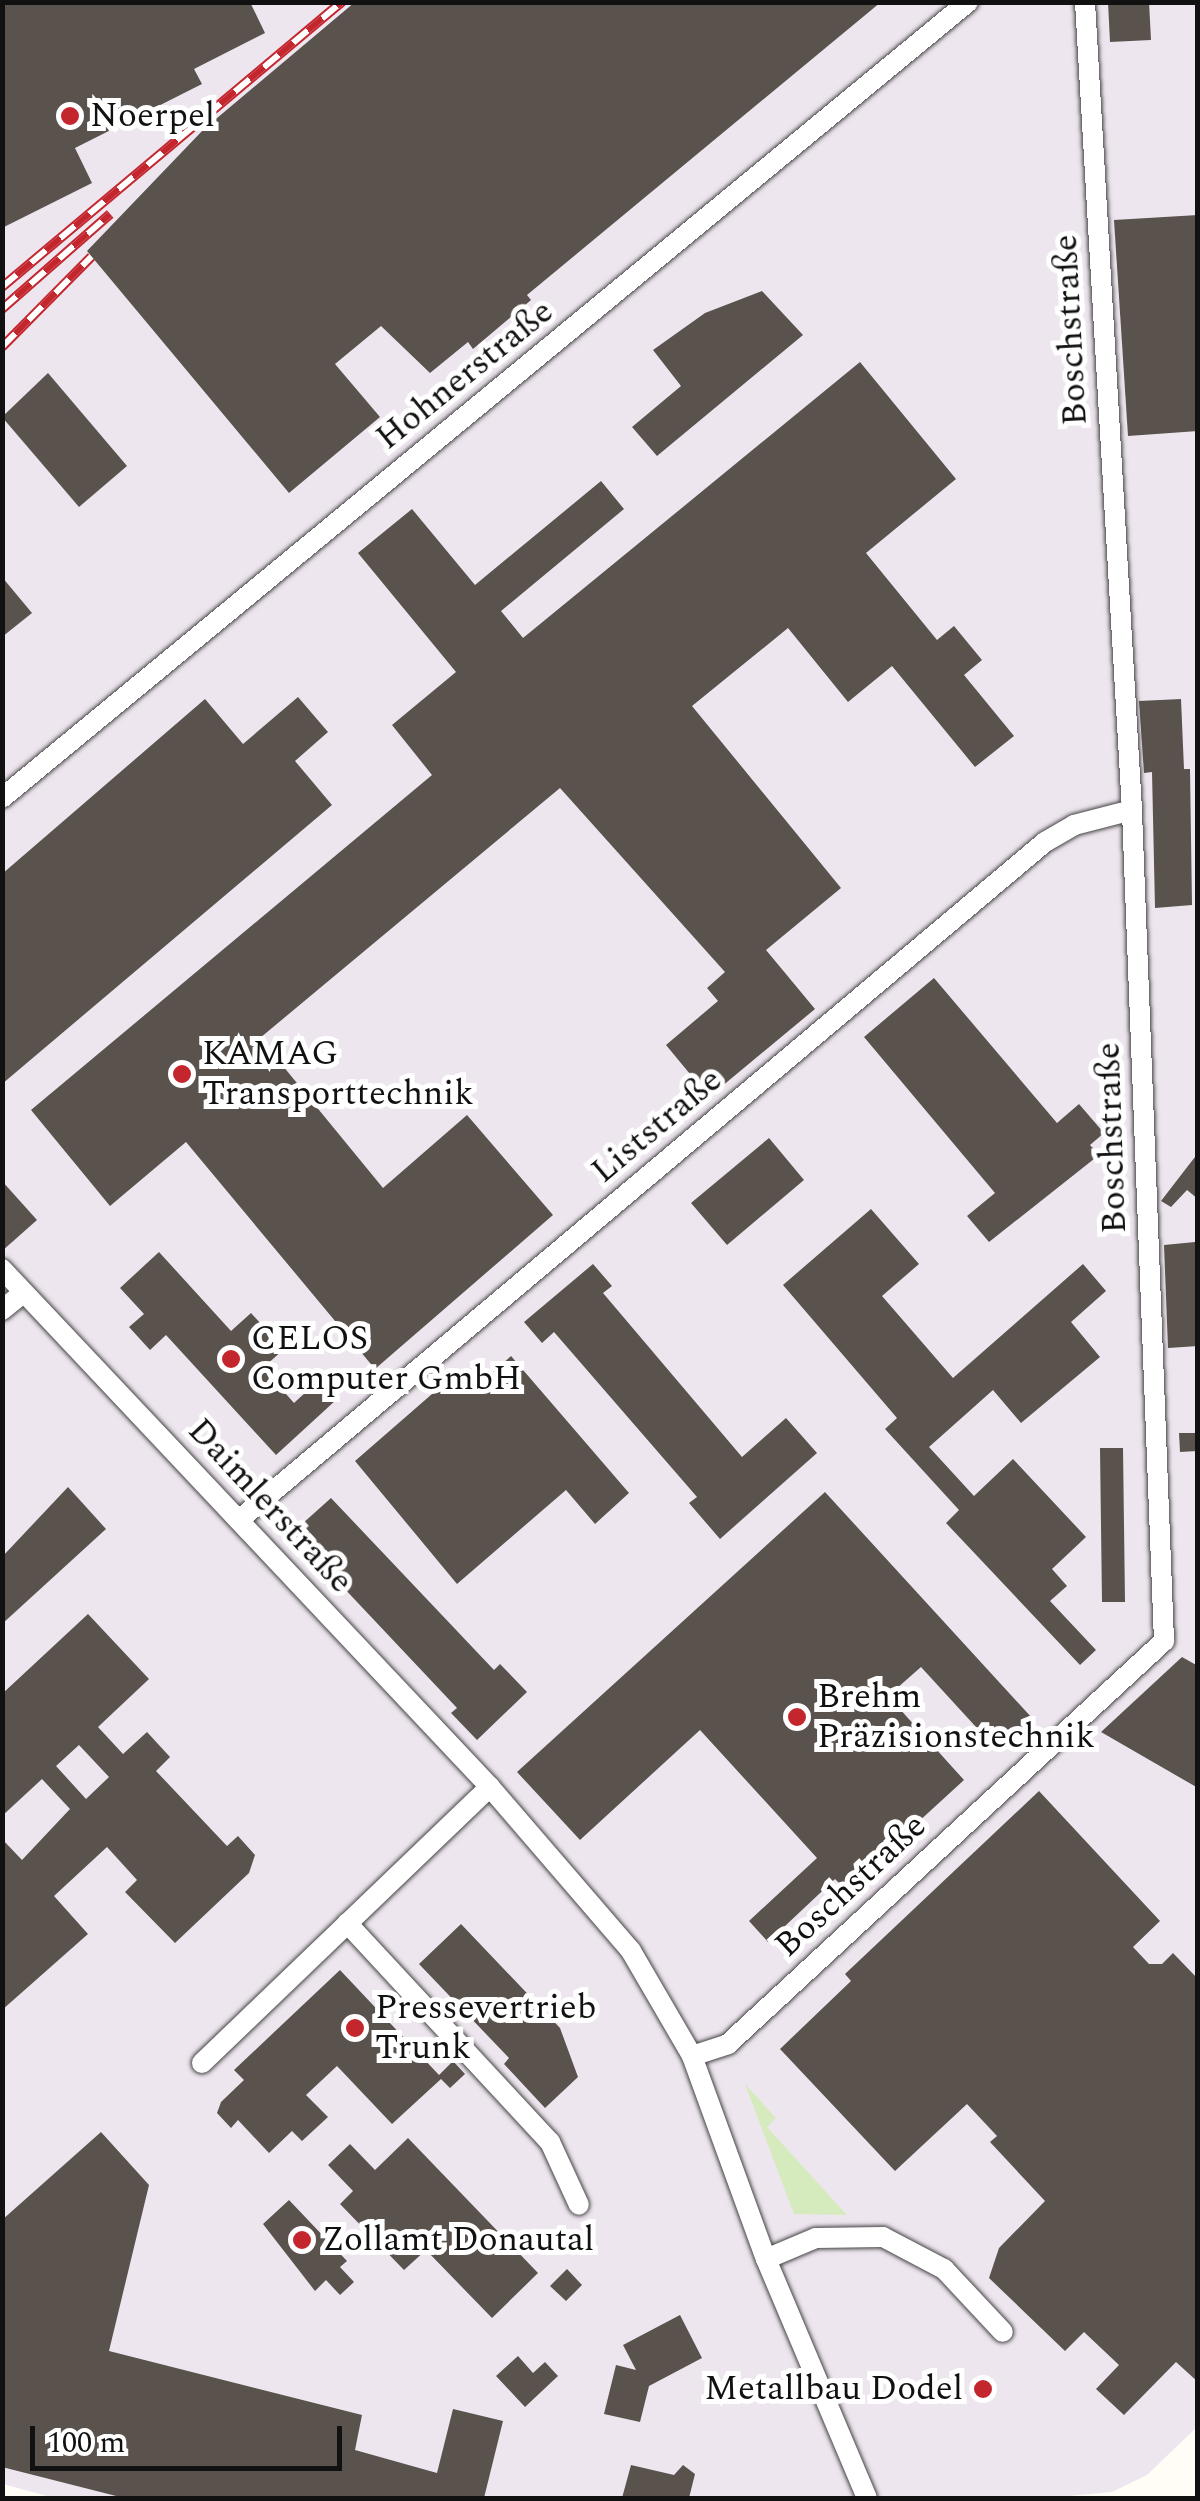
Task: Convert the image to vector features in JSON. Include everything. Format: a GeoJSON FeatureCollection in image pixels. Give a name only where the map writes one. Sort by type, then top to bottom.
{"type":"FeatureCollection","features":[{"type":"Feature","properties":{"kind":"street","name":"Hohnerstraße"},"geometry":{"type":"LineString","coordinates":[[2,798],[968,2]]}},
{"type":"Feature","properties":{"kind":"street","name":"Boschstraße"},"geometry":{"type":"LineString","coordinates":[[692,2056],[728,2044],[1164,1641],[1132,810],[1085,2]]}},
{"type":"Feature","properties":{"kind":"street","name":"Liststraße"},"geometry":{"type":"LineString","coordinates":[[239,1520],[1045,842],[1074,824],[1132,810]]}},
{"type":"Feature","properties":{"kind":"street","name":"Daimlerstraße"},"geometry":{"type":"LineString","coordinates":[[2,1269],[490,1787],[604,1914],[692,2056],[766,2259],[867,2498]]}},
{"type":"Feature","properties":{"kind":"street"},"geometry":{"type":"LineString","coordinates":[[2,1310],[24,1292]]}},
{"type":"Feature","properties":{"kind":"street"},"geometry":{"type":"LineString","coordinates":[[202,2063],[373,1894],[490,1787]]}},
{"type":"Feature","properties":{"kind":"street"},"geometry":{"type":"LineString","coordinates":[[347,1923],[550,2142],[580,2205]]}},
{"type":"Feature","properties":{"kind":"street"},"geometry":{"type":"LineString","coordinates":[[766,2259],[816,2238],[883,2238],[952,2275],[1003,2332]]}},
{"type":"Feature","properties":{"kind":"shaded area"},"geometry":{"type":"Polygon","coordinates":[[[2,3],[1197,3],[1198,2426],[1147,2475],[1112,2492],[1047,2498],[54,2498],[3,2484],[2,3]]]}},
{"type":"Feature","properties":{"kind":"green space"},"geometry":{"type":"Polygon","coordinates":[[[745,2084],[776,2118],[767,2127],[847,2215],[794,2214],[745,2084]]]}},
{"type":"Feature","properties":{"kind":"building","name":"Noerpel"},"geometry":{"type":"Polygon","coordinates":[[[2,2],[250,2],[265,33],[194,69],[202,84],[75,148],[92,183],[2,228],[2,2]]]}},
{"type":"Feature","properties":{"kind":"building"},"geometry":{"type":"Polygon","coordinates":[[[355,2],[881,2],[527,295],[531,300],[473,349],[468,342],[430,373],[381,326],[335,364],[380,417],[289,493],[87,251],[204,129],[355,2]]]}},
{"type":"Feature","properties":{"kind":"building"},"geometry":{"type":"Polygon","coordinates":[[[1108,2],[1149,2],[1151,40],[1110,42],[1108,2]]]}},
{"type":"Feature","properties":{"kind":"building"},"geometry":{"type":"Polygon","coordinates":[[[1198,215],[1198,431],[1128,436],[1114,220],[1198,215]]]}},
{"type":"Feature","properties":{"kind":"building"},"geometry":{"type":"Polygon","coordinates":[[[762,291],[803,335],[657,456],[632,427],[681,386],[653,350],[705,313],[762,291]]]}},
{"type":"Feature","properties":{"kind":"building"},"geometry":{"type":"Polygon","coordinates":[[[860,362],[956,479],[866,553],[937,640],[954,626],[982,660],[964,675],[1014,736],[975,767],[892,666],[848,702],[788,628],[692,706],[841,888],[766,950],[815,1009],[709,1097],[666,1045],[718,1001],[707,988],[725,972],[560,788],[260,1038],[383,1188],[467,1115],[553,1215],[375,1369],[186,1142],[110,1206],[31,1110],[432,775],[392,725],[456,672],[358,553],[412,509],[475,585],[601,481],[624,509],[501,611],[523,638],[860,362]]]}},
{"type":"Feature","properties":{"kind":"building"},"geometry":{"type":"Polygon","coordinates":[[[48,373],[127,466],[79,507],[2,417],[48,373]]]}},
{"type":"Feature","properties":{"kind":"building"},"geometry":{"type":"Polygon","coordinates":[[[2,577],[32,613],[2,637],[2,577]]]}},
{"type":"Feature","properties":{"kind":"building"},"geometry":{"type":"Polygon","coordinates":[[[298,697],[328,732],[295,761],[332,805],[2,1084],[2,874],[205,699],[243,744],[298,697]]]}},
{"type":"Feature","properties":{"kind":"building"},"geometry":{"type":"Polygon","coordinates":[[[1181,699],[1184,769],[1190,769],[1192,905],[1155,908],[1152,772],[1144,773],[1139,701],[1181,699]]]}},
{"type":"Feature","properties":{"kind":"building"},"geometry":{"type":"Polygon","coordinates":[[[934,978],[1057,1123],[1079,1104],[1104,1133],[1090,1145],[1099,1155],[989,1242],[967,1216],[995,1193],[864,1037],[934,978]]]}},
{"type":"Feature","properties":{"kind":"building"},"geometry":{"type":"Polygon","coordinates":[[[769,1138],[804,1180],[727,1245],[691,1203],[769,1138]]]}},
{"type":"Feature","properties":{"kind":"building"},"geometry":{"type":"Polygon","coordinates":[[[1198,1153],[1198,1199],[1187,1190],[1171,1207],[1161,1201],[1198,1153]]]}},
{"type":"Feature","properties":{"kind":"building"},"geometry":{"type":"Polygon","coordinates":[[[2,1181],[37,1220],[2,1251],[2,1181]]]}},
{"type":"Feature","properties":{"kind":"building"},"geometry":{"type":"Polygon","coordinates":[[[871,1209],[919,1264],[882,1296],[953,1378],[1083,1264],[1106,1291],[1071,1322],[1100,1357],[1021,1423],[993,1390],[929,1447],[974,1496],[1013,1459],[1086,1537],[1052,1569],[1067,1586],[1050,1601],[1096,1650],[1080,1665],[946,1523],[959,1510],[885,1429],[897,1418],[783,1285],[871,1209]]]}},
{"type":"Feature","properties":{"kind":"building"},"geometry":{"type":"Polygon","coordinates":[[[1195,1242],[1198,1346],[1168,1348],[1164,1245],[1195,1242]]]}},
{"type":"Feature","properties":{"kind":"building","name":"CELOS Computer GmbH"},"geometry":{"type":"Polygon","coordinates":[[[159,1252],[231,1331],[251,1313],[284,1349],[263,1368],[294,1403],[318,1381],[336,1400],[276,1455],[166,1335],[150,1350],[129,1327],[144,1314],[120,1288],[159,1252]]]}},
{"type":"Feature","properties":{"kind":"building"},"geometry":{"type":"Polygon","coordinates":[[[593,1264],[612,1286],[603,1293],[742,1457],[786,1418],[817,1453],[720,1539],[689,1503],[697,1497],[554,1332],[542,1343],[524,1322],[593,1264]]]}},
{"type":"Feature","properties":{"kind":"building"},"geometry":{"type":"Polygon","coordinates":[[[511,1356],[629,1493],[595,1524],[566,1490],[457,1584],[355,1461],[455,1374],[470,1392],[511,1356]]]}},
{"type":"Feature","properties":{"kind":"building"},"geometry":{"type":"Polygon","coordinates":[[[1179,1433],[1196,1433],[1197,1451],[1180,1452],[1179,1433]]]}},
{"type":"Feature","properties":{"kind":"building"},"geometry":{"type":"Polygon","coordinates":[[[1100,1448],[1123,1448],[1125,1602],[1102,1602],[1100,1448]]]}},
{"type":"Feature","properties":{"kind":"building"},"geometry":{"type":"Polygon","coordinates":[[[68,1487],[106,1529],[2,1624],[2,1557],[68,1487]]]}},
{"type":"Feature","properties":{"kind":"building","name":"Brehm Präzisionstechnik"},"geometry":{"type":"Polygon","coordinates":[[[825,1492],[1033,1719],[998,1751],[921,1667],[888,1696],[964,1780],[845,1889],[835,1879],[768,1942],[749,1921],[817,1858],[700,1730],[580,1840],[517,1772],[825,1492]]]}},
{"type":"Feature","properties":{"kind":"building"},"geometry":{"type":"Polygon","coordinates":[[[331,1498],[494,1670],[500,1664],[527,1692],[477,1740],[451,1713],[457,1708],[292,1533],[331,1498]]]}},
{"type":"Feature","properties":{"kind":"building"},"geometry":{"type":"Polygon","coordinates":[[[88,1614],[149,1679],[98,1727],[123,1754],[147,1732],[170,1757],[156,1771],[227,1846],[238,1836],[255,1855],[249,1873],[175,1943],[125,1892],[137,1880],[107,1847],[54,1896],[88,1934],[2,2010],[2,1839],[22,1860],[70,1809],[42,1779],[2,1816],[2,1694],[88,1614]],[[79,1745],[56,1766],[86,1799],[109,1777],[79,1745]]]}},
{"type":"Feature","properties":{"kind":"building"},"geometry":{"type":"Polygon","coordinates":[[[1182,1657],[1198,1666],[1198,1788],[1101,1732],[1182,1657]]]}},
{"type":"Feature","properties":{"kind":"building"},"geometry":{"type":"Polygon","coordinates":[[[1039,1791],[1160,1921],[1133,1947],[1149,1964],[1162,1964],[1173,1953],[1198,1979],[1198,2382],[1176,2362],[1124,2415],[1096,2389],[1119,2365],[1084,2332],[1065,2351],[989,2278],[999,2248],[1045,2201],[990,2142],[997,2136],[967,2104],[895,2171],[780,2049],[851,1981],[845,1974],[1039,1791]]]}},
{"type":"Feature","properties":{"kind":"building"},"geometry":{"type":"Polygon","coordinates":[[[461,1924],[560,2028],[578,2077],[545,2108],[504,2064],[509,2058],[419,1964],[461,1924]]]}},
{"type":"Feature","properties":{"kind":"building"},"geometry":{"type":"Polygon","coordinates":[[[340,1970],[439,2075],[453,2061],[465,2074],[450,2088],[441,2079],[392,2124],[337,2066],[306,2095],[328,2117],[302,2141],[292,2131],[269,2153],[238,2120],[231,2128],[217,2113],[221,2102],[244,2080],[234,2070],[340,1970]]]}},
{"type":"Feature","properties":{"kind":"building"},"geometry":{"type":"Polygon","coordinates":[[[101,2132],[149,2185],[109,2351],[362,2415],[355,2450],[437,2473],[453,2409],[503,2421],[484,2498],[124,2498],[2,2467],[2,2220],[101,2132]]]}},
{"type":"Feature","properties":{"kind":"building"},"geometry":{"type":"Polygon","coordinates":[[[408,2138],[538,2273],[492,2318],[426,2250],[404,2270],[340,2204],[353,2191],[328,2165],[350,2144],[375,2170],[408,2138]]]}},
{"type":"Feature","properties":{"kind":"building","name":"Zollamt Donautal"},"geometry":{"type":"Polygon","coordinates":[[[289,2200],[347,2261],[340,2267],[354,2282],[340,2295],[326,2280],[315,2291],[263,2224],[289,2200]]]}},
{"type":"Feature","properties":{"kind":"building"},"geometry":{"type":"Polygon","coordinates":[[[567,2269],[582,2285],[566,2301],[550,2286],[567,2269]]]}},
{"type":"Feature","properties":{"kind":"building"},"geometry":{"type":"Polygon","coordinates":[[[680,2315],[702,2358],[649,2386],[640,2422],[604,2414],[616,2365],[636,2370],[623,2345],[680,2315]]]}},
{"type":"Feature","properties":{"kind":"building"},"geometry":{"type":"Polygon","coordinates":[[[518,2356],[533,2373],[545,2362],[558,2376],[525,2407],[496,2376],[518,2356]]]}},
{"type":"Feature","properties":{"kind":"building"},"geometry":{"type":"Polygon","coordinates":[[[631,2465],[674,2475],[683,2465],[695,2474],[689,2498],[622,2498],[631,2465]]]}},
{"type":"Feature","properties":{"kind":"railway"},"geometry":{"type":"LineString","coordinates":[[2,287],[342,2]]}},
{"type":"Feature","properties":{"kind":"railway"},"geometry":{"type":"LineString","coordinates":[[2,309],[110,214]]}},
{"type":"Feature","properties":{"kind":"railway"},"geometry":{"type":"LineString","coordinates":[[2,347],[91,257]]}},
{"type":"Feature","properties":{"kind":"place","name":"Noerpel"},"geometry":{"type":"Point","coordinates":[70,116]}},
{"type":"Feature","properties":{"kind":"place","name":"KAMAG Transporttechnik"},"geometry":{"type":"Point","coordinates":[182,1074]}},
{"type":"Feature","properties":{"kind":"place","name":"CELOS Computer GmbH"},"geometry":{"type":"Point","coordinates":[231,1359]}},
{"type":"Feature","properties":{"kind":"place","name":"Brehm Präzisionstechnik"},"geometry":{"type":"Point","coordinates":[797,1717]}},
{"type":"Feature","properties":{"kind":"place","name":"Pressevertrieb Trunk"},"geometry":{"type":"Point","coordinates":[355,2028]}},
{"type":"Feature","properties":{"kind":"place","name":"Zollamt Donautal"},"geometry":{"type":"Point","coordinates":[302,2240]}},
{"type":"Feature","properties":{"kind":"place","name":"Metallbau Dodel"},"geometry":{"type":"Point","coordinates":[983,2389]}}]}
